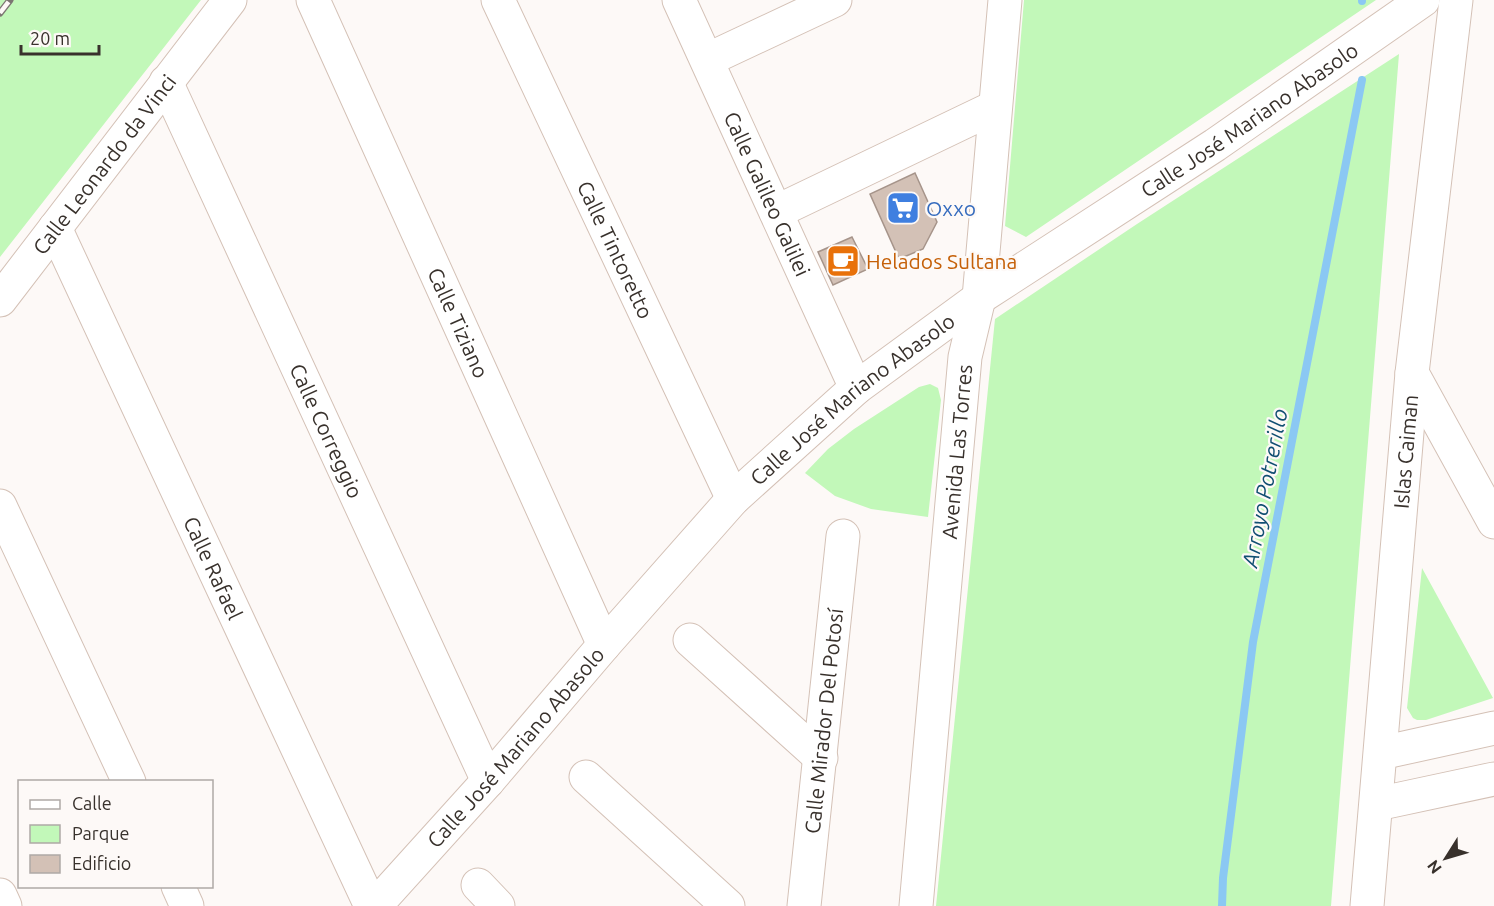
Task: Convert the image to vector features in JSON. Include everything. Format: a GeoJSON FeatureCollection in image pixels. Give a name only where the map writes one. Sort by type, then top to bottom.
{"type":"FeatureCollection","features":[{"type":"Feature","properties":{"kind":"street","name":"Calle Leonardo da Vinci"},"geometry":{"type":"LineString","coordinates":[[0,300],[230,0]]}},
{"type":"Feature","properties":{"kind":"street","name":"Calle Tiziano"},"geometry":{"type":"LineString","coordinates":[[313,0],[604,645]]}},
{"type":"Feature","properties":{"kind":"street","name":"Calle Tintoretto"},"geometry":{"type":"LineString","coordinates":[[498,0],[733,499]]}},
{"type":"Feature","properties":{"kind":"street","name":"Calle Galileo Galilei"},"geometry":{"type":"LineString","coordinates":[[679,0],[856,388]]}},
{"type":"Feature","properties":{"kind":"street"},"geometry":{"type":"LineString","coordinates":[[707,60],[835,0]]}},
{"type":"Feature","properties":{"kind":"street","name":"Avenida Las Torres"},"geometry":{"type":"LineString","coordinates":[[916,906],[965,357],[979,298],[1005,0]]}},
{"type":"Feature","properties":{"kind":"street","name":"Calle José Mariano Abasolo"},"geometry":{"type":"LineString","coordinates":[[373,906],[488,781],[733,499],[856,388],[979,298],[1215,145],[1423,0]]}},
{"type":"Feature","properties":{"kind":"street","name":"Islas Caiman"},"geometry":{"type":"LineString","coordinates":[[1367,906],[1412,373],[1456,0]]}},
{"type":"Feature","properties":{"kind":"street","name":"Calle Correggio"},"geometry":{"type":"LineString","coordinates":[[166,82],[488,781]]}},
{"type":"Feature","properties":{"kind":"street"},"geometry":{"type":"LineString","coordinates":[[776,212],[995,107]]}},
{"type":"Feature","properties":{"kind":"street","name":"Calle Rafael"},"geometry":{"type":"LineString","coordinates":[[55,228],[373,906]]}},
{"type":"Feature","properties":{"kind":"street"},"geometry":{"type":"LineString","coordinates":[[1412,373],[1494,522]]}},
{"type":"Feature","properties":{"kind":"street"},"geometry":{"type":"LineString","coordinates":[[0,506],[128,780]]}},
{"type":"Feature","properties":{"kind":"street","name":"Calle Mirador Del Potosí"},"geometry":{"type":"LineString","coordinates":[[804,906],[843,536]]}},
{"type":"Feature","properties":{"kind":"street"},"geometry":{"type":"LineString","coordinates":[[690,640],[821,758]]}},
{"type":"Feature","properties":{"kind":"street"},"geometry":{"type":"LineString","coordinates":[[1380,753],[1494,728]]}},
{"type":"Feature","properties":{"kind":"street"},"geometry":{"type":"LineString","coordinates":[[586,777],[728,906]]}},
{"type":"Feature","properties":{"kind":"street"},"geometry":{"type":"LineString","coordinates":[[1377,804],[1494,779]]}},
{"type":"Feature","properties":{"kind":"street"},"geometry":{"type":"LineString","coordinates":[[179,888],[187,906]]}},
{"type":"Feature","properties":{"kind":"street"},"geometry":{"type":"LineString","coordinates":[[0,895],[5,906]]}},
{"type":"Feature","properties":{"kind":"green space"},"geometry":{"type":"Polygon","coordinates":[[[0,0],[201,0],[0,257],[0,0]]]}},
{"type":"Feature","properties":{"kind":"green space"},"geometry":{"type":"Polygon","coordinates":[[[1024,0],[1376,0],[1026,237],[1005,226],[1024,0]]]}},
{"type":"Feature","properties":{"kind":"green space"},"geometry":{"type":"Polygon","coordinates":[[[1399,54],[1331,906],[936,906],[995,319],[1399,54]]]}},
{"type":"Feature","properties":{"kind":"green space"},"geometry":{"type":"Polygon","coordinates":[[[930,384],[938,388],[941,400],[928,517],[871,509],[835,496],[805,473],[828,449],[854,429],[919,387],[930,384]]]}},
{"type":"Feature","properties":{"kind":"green space"},"geometry":{"type":"Polygon","coordinates":[[[1422,568],[1493,698],[1426,720],[1417,720],[1407,708],[1422,568]]]}},
{"type":"Feature","properties":{"kind":"building","name":"Oxxo"},"geometry":{"type":"Polygon","coordinates":[[[915,173],[937,222],[923,249],[899,259],[870,194],[915,173]]]}},
{"type":"Feature","properties":{"kind":"building","name":"Helados Sultana"},"geometry":{"type":"Polygon","coordinates":[[[852,237],[868,269],[833,285],[818,252],[852,237]]]}},
{"type":"Feature","properties":{"kind":"waterway","name":"Arroyo Potrerillo"},"geometry":{"type":"LineString","coordinates":[[1222,906],[1223,878],[1253,642],[1362,80]]}},
{"type":"Feature","properties":{"kind":"railway"},"geometry":{"type":"LineString","coordinates":[[0,13],[10,0]]}},
{"type":"Feature","properties":{"kind":"place","name":"Oxxo"},"geometry":{"type":"Point","coordinates":[903,208]}},
{"type":"Feature","properties":{"kind":"place","name":"Helados Sultana"},"geometry":{"type":"Point","coordinates":[843,261]}}]}
